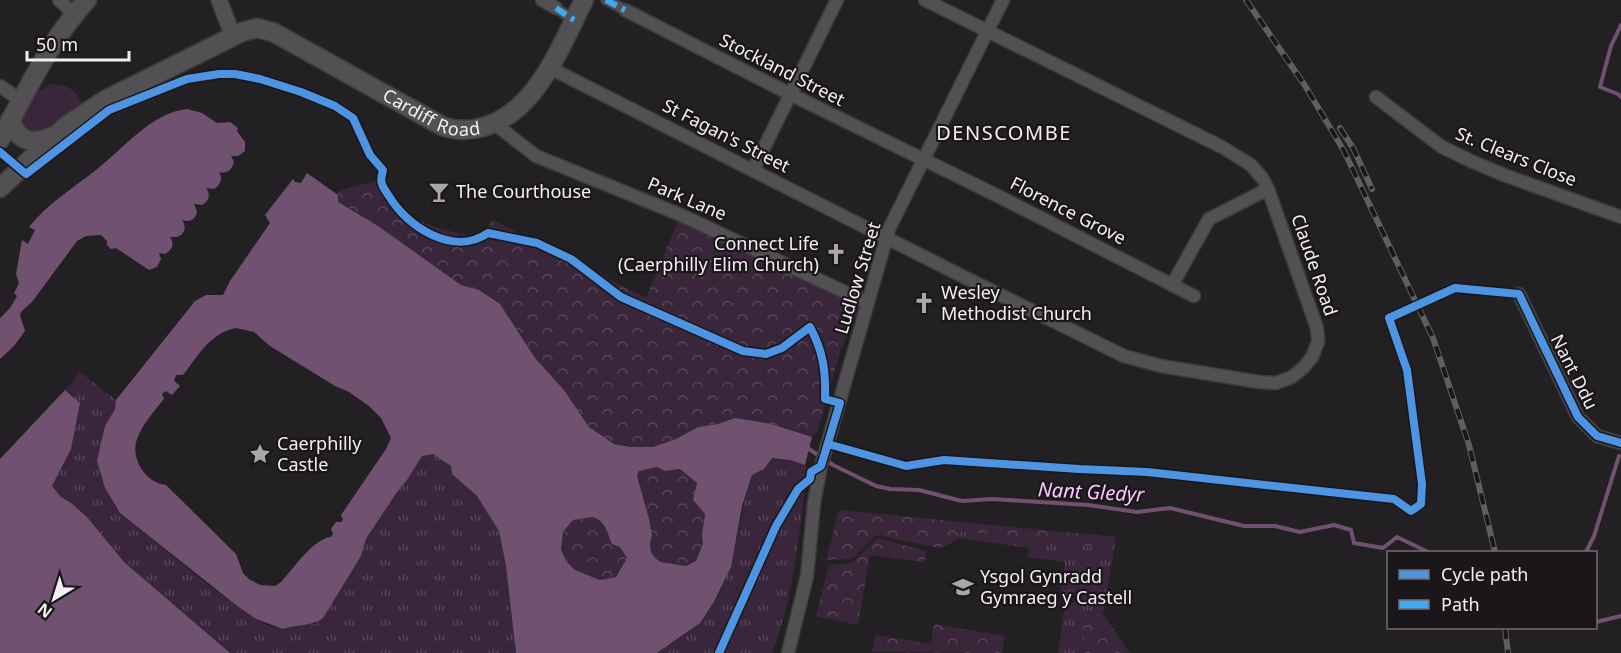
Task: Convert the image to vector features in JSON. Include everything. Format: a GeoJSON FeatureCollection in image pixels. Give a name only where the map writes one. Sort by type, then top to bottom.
{"type":"FeatureCollection","features":[{"type":"Feature","properties":{"kind":"main road"},"geometry":{"type":"LineString","coordinates":[[0,140],[45,55],[74,14],[87,0]]}},
{"type":"Feature","properties":{"kind":"main road","name":"Cardiff Road"},"geometry":{"type":"LineString","coordinates":[[0,188],[56,135],[105,100],[233,36],[257,28],[273,32],[449,129],[464,130],[495,124],[507,117],[544,78],[584,0]]}},
{"type":"Feature","properties":{"kind":"main road"},"geometry":{"type":"LineString","coordinates":[[10,120],[16,131],[29,142],[39,142],[56,135]]}},
{"type":"Feature","properties":{"kind":"street"},"geometry":{"type":"LineString","coordinates":[[59,0],[74,14]]}},
{"type":"Feature","properties":{"kind":"street"},"geometry":{"type":"LineString","coordinates":[[219,0],[233,36]]}},
{"type":"Feature","properties":{"kind":"street"},"geometry":{"type":"LineString","coordinates":[[542,0],[574,20]]}},
{"type":"Feature","properties":{"kind":"street"},"geometry":{"type":"LineString","coordinates":[[606,0],[625,10]]}},
{"type":"Feature","properties":{"kind":"street"},"geometry":{"type":"LineString","coordinates":[[753,170],[837,0]]}},
{"type":"Feature","properties":{"kind":"street","name":"Claude Road"},"geometry":{"type":"LineString","coordinates":[[886,238],[1124,356],[1145,362],[1259,382],[1276,382],[1292,377],[1304,367],[1312,357],[1318,335],[1268,189],[1257,172],[1233,153],[925,0]]}},
{"type":"Feature","properties":{"kind":"street","name":"Ludlow Street"},"geometry":{"type":"LineString","coordinates":[[788,653],[807,576],[814,503],[821,466],[886,238],[1004,0]]}},
{"type":"Feature","properties":{"kind":"street","name":"Stockland Street"},"geometry":{"type":"LineString","coordinates":[[625,10],[924,160]]}},
{"type":"Feature","properties":{"kind":"street","name":"St Fagan's Street"},"geometry":{"type":"LineString","coordinates":[[550,68],[886,238]]}},
{"type":"Feature","properties":{"kind":"street"},"geometry":{"type":"LineString","coordinates":[[1,87],[20,100]]}},
{"type":"Feature","properties":{"kind":"street","name":"St. Clears Close"},"geometry":{"type":"LineString","coordinates":[[1376,97],[1442,147],[1452,152],[1504,175],[1621,217]]}},
{"type":"Feature","properties":{"kind":"street","name":"Park Lane"},"geometry":{"type":"LineString","coordinates":[[495,124],[536,156],[681,215],[868,303]]}},
{"type":"Feature","properties":{"kind":"street","name":"Florence Grove"},"geometry":{"type":"LineString","coordinates":[[924,160],[1194,296]]}},
{"type":"Feature","properties":{"kind":"street"},"geometry":{"type":"LineString","coordinates":[[1172,285],[1209,219],[1268,189]]}},
{"type":"Feature","properties":{"kind":"street","name":"Nant Ddu"},"geometry":{"type":"LineString","coordinates":[[1519,294],[1578,417],[1597,436],[1621,442]]}},
{"type":"Feature","properties":{"kind":"green space"},"geometry":{"type":"Polygon","coordinates":[[[51,84],[71,89],[82,105],[42,134],[32,136],[19,126],[23,111],[33,96],[51,84]]]}},
{"type":"Feature","properties":{"kind":"green space"},"geometry":{"type":"Polygon","coordinates":[[[376,181],[386,181],[400,206],[422,222],[477,237],[493,220],[646,298],[681,214],[864,298],[840,352],[817,432],[812,437],[735,418],[718,424],[698,427],[676,439],[653,447],[614,444],[589,427],[564,390],[535,358],[500,304],[479,290],[461,285],[378,226],[337,202],[338,191],[376,181]]]}},
{"type":"Feature","properties":{"kind":"green space"},"geometry":{"type":"Polygon","coordinates":[[[80,372],[116,400],[115,409],[105,426],[100,475],[120,513],[207,584],[269,626],[283,629],[294,625],[316,624],[361,556],[366,540],[397,492],[422,456],[433,454],[451,466],[452,474],[477,496],[499,531],[506,566],[516,653],[230,653],[124,562],[87,517],[61,497],[52,486],[68,454],[75,433],[75,397],[65,390],[80,372]]]}},
{"type":"Feature","properties":{"kind":"green space"},"geometry":{"type":"Polygon","coordinates":[[[772,458],[790,460],[805,465],[807,469],[791,585],[772,653],[657,653],[695,627],[716,600],[730,566],[752,475],[764,469],[772,458]]]}},
{"type":"Feature","properties":{"kind":"green space"},"geometry":{"type":"Polygon","coordinates":[[[657,467],[665,471],[680,469],[697,483],[693,500],[705,514],[703,544],[696,561],[686,566],[662,562],[651,552],[652,535],[637,476],[638,471],[657,467]]]}},
{"type":"Feature","properties":{"kind":"green space"},"geometry":{"type":"Polygon","coordinates":[[[839,510],[1116,537],[1114,550],[959,531],[958,538],[939,548],[876,535],[852,559],[826,560],[839,510]]]}},
{"type":"Feature","properties":{"kind":"green space"},"geometry":{"type":"Polygon","coordinates":[[[592,517],[599,519],[606,528],[612,544],[620,546],[627,558],[616,577],[601,580],[575,570],[566,561],[561,549],[563,532],[574,520],[592,517]]]}},
{"type":"Feature","properties":{"kind":"green space"},"geometry":{"type":"Polygon","coordinates":[[[958,531],[1114,550],[1103,614],[1087,617],[1082,630],[1086,646],[1084,653],[1058,653],[1064,611],[1083,594],[1079,589],[1066,597],[1060,595],[1065,562],[1028,557],[1029,548],[958,538],[958,531]]]}},
{"type":"Feature","properties":{"kind":"green space"},"geometry":{"type":"Polygon","coordinates":[[[878,538],[926,551],[925,562],[870,555],[858,625],[816,616],[829,565],[852,563],[878,538]]]}},
{"type":"Feature","properties":{"kind":"green space"},"geometry":{"type":"Polygon","coordinates":[[[1103,614],[1130,653],[1084,653],[1086,646],[1082,631],[1087,617],[1103,614]]]}},
{"type":"Feature","properties":{"kind":"green space"},"geometry":{"type":"Polygon","coordinates":[[[934,624],[1005,636],[1002,653],[872,652],[875,635],[931,644],[934,624]]]}},
{"type":"Feature","properties":{"kind":"shaded area"},"geometry":{"type":"Polygon","coordinates":[[[187,109],[202,113],[217,123],[230,122],[238,128],[237,131],[245,142],[245,151],[238,156],[231,156],[233,165],[227,172],[219,172],[220,183],[214,189],[206,188],[209,195],[208,200],[202,205],[194,204],[197,211],[195,216],[190,221],[182,220],[185,228],[183,232],[180,236],[170,237],[172,247],[165,254],[159,253],[161,259],[157,267],[149,270],[116,248],[111,249],[101,235],[86,236],[77,241],[32,302],[22,311],[20,315],[25,331],[0,359],[0,318],[17,296],[14,293],[19,283],[16,274],[22,240],[28,244],[35,230],[29,227],[52,204],[150,124],[174,112],[187,109]]]}},
{"type":"Feature","properties":{"kind":"shaded area"},"geometry":{"type":"Polygon","coordinates":[[[307,173],[338,195],[338,202],[378,226],[461,285],[479,290],[500,304],[535,358],[564,390],[589,427],[614,444],[653,447],[676,439],[698,427],[718,424],[735,418],[771,424],[812,437],[805,465],[772,458],[764,469],[752,475],[742,506],[731,567],[714,602],[700,623],[657,653],[516,653],[506,566],[499,531],[477,496],[452,474],[451,466],[433,454],[422,456],[397,492],[366,539],[361,556],[323,618],[309,624],[283,629],[256,619],[236,605],[120,513],[105,488],[97,461],[105,426],[115,409],[116,400],[195,301],[206,295],[223,295],[270,223],[265,215],[293,179],[301,183],[307,173]],[[236,328],[212,340],[183,375],[176,375],[174,381],[180,386],[172,395],[166,391],[162,394],[164,399],[139,434],[135,447],[136,454],[141,469],[146,475],[166,485],[236,554],[243,573],[249,579],[260,585],[275,586],[311,548],[331,537],[333,534],[331,529],[336,522],[343,520],[341,515],[391,438],[381,418],[369,406],[270,346],[254,332],[236,328]],[[657,467],[639,471],[637,476],[652,535],[651,552],[661,562],[686,566],[696,561],[703,544],[705,514],[693,500],[697,483],[680,469],[665,471],[657,467]],[[592,517],[573,520],[563,532],[561,549],[566,561],[575,570],[600,580],[616,577],[627,558],[620,547],[612,544],[603,524],[592,517]]]}},
{"type":"Feature","properties":{"kind":"shaded area"},"geometry":{"type":"Polygon","coordinates":[[[65,390],[80,403],[71,449],[52,486],[61,497],[87,517],[124,562],[230,653],[0,653],[0,459],[65,390]]]}},
{"type":"Feature","properties":{"kind":"waterway","name":"Nant Ddu"},"geometry":{"type":"LineString","coordinates":[[1621,25],[1611,46],[1600,87],[1621,97]]}},
{"type":"Feature","properties":{"kind":"waterway","name":"Nant Gledyr"},"geometry":{"type":"LineString","coordinates":[[806,447],[833,465],[876,486],[890,489],[919,490],[962,501],[992,499],[1088,505],[1137,512],[1170,508],[1244,526],[1275,526],[1300,532],[1334,525],[1351,530],[1354,543],[1383,548],[1397,537],[1426,551]]}},
{"type":"Feature","properties":{"kind":"waterway","name":"Nant Ddu"},"geometry":{"type":"LineString","coordinates":[[1586,551],[1594,536],[1619,456]]}},
{"type":"Feature","properties":{"kind":"waterway","name":"Nant Gledyr"},"geometry":{"type":"LineString","coordinates":[[1597,622],[1621,616]]}},
{"type":"Feature","properties":{"kind":"railway"},"geometry":{"type":"LineString","coordinates":[[1246,0],[1304,84],[1344,151],[1433,338],[1469,445],[1495,551]]}},
{"type":"Feature","properties":{"kind":"railway"},"geometry":{"type":"LineString","coordinates":[[1340,128],[1353,148],[1372,189]]}},
{"type":"Feature","properties":{"kind":"railway"},"geometry":{"type":"LineString","coordinates":[[1505,629],[1508,653]]}},
{"type":"Feature","properties":{"kind":"marked path"},"geometry":{"type":"LineString","coordinates":[[606,0],[625,10]]}},
{"type":"Feature","properties":{"kind":"marked path"},"geometry":{"type":"LineString","coordinates":[[556,8],[574,20]]}},
{"type":"Feature","properties":{"kind":"cycle path"},"geometry":{"type":"LineString","coordinates":[[0,152],[26,174],[109,110],[187,79],[219,74],[235,74],[260,79],[335,106],[353,118],[370,155],[383,170],[381,181],[386,192],[407,218],[432,235],[461,242],[475,240],[488,233],[537,243],[571,259],[621,297],[743,351],[766,354],[782,348],[810,327],[823,362],[825,399],[840,403],[821,466],[811,472],[810,479],[798,489],[776,526],[719,653]]}},
{"type":"Feature","properties":{"kind":"cycle path"},"geometry":{"type":"LineString","coordinates":[[828,444],[906,466],[944,460],[1147,472],[1394,499],[1411,511],[1421,504],[1422,484],[1407,370],[1389,318],[1455,288],[1519,294],[1578,417],[1597,436],[1621,443]]}},
{"type":"Feature","properties":{"kind":"place","name":"The Courthouse"},"geometry":{"type":"Point","coordinates":[439,192]}},
{"type":"Feature","properties":{"kind":"place","name":"Connect Life (Caerphilly Elim Church)"},"geometry":{"type":"Point","coordinates":[836,254]}},
{"type":"Feature","properties":{"kind":"place","name":"Wesley Methodist Church"},"geometry":{"type":"Point","coordinates":[924,303]}},
{"type":"Feature","properties":{"kind":"place","name":"Caerphilly Castle"},"geometry":{"type":"Point","coordinates":[260,454]}},
{"type":"Feature","properties":{"kind":"place","name":"Ysgol Gynradd Gymraeg y Castell"},"geometry":{"type":"Point","coordinates":[963,587]}},
{"type":"Feature","properties":{"kind":"district","name":"DENSCOMBE"},"geometry":{"type":"Point","coordinates":[1004,133]}}]}
